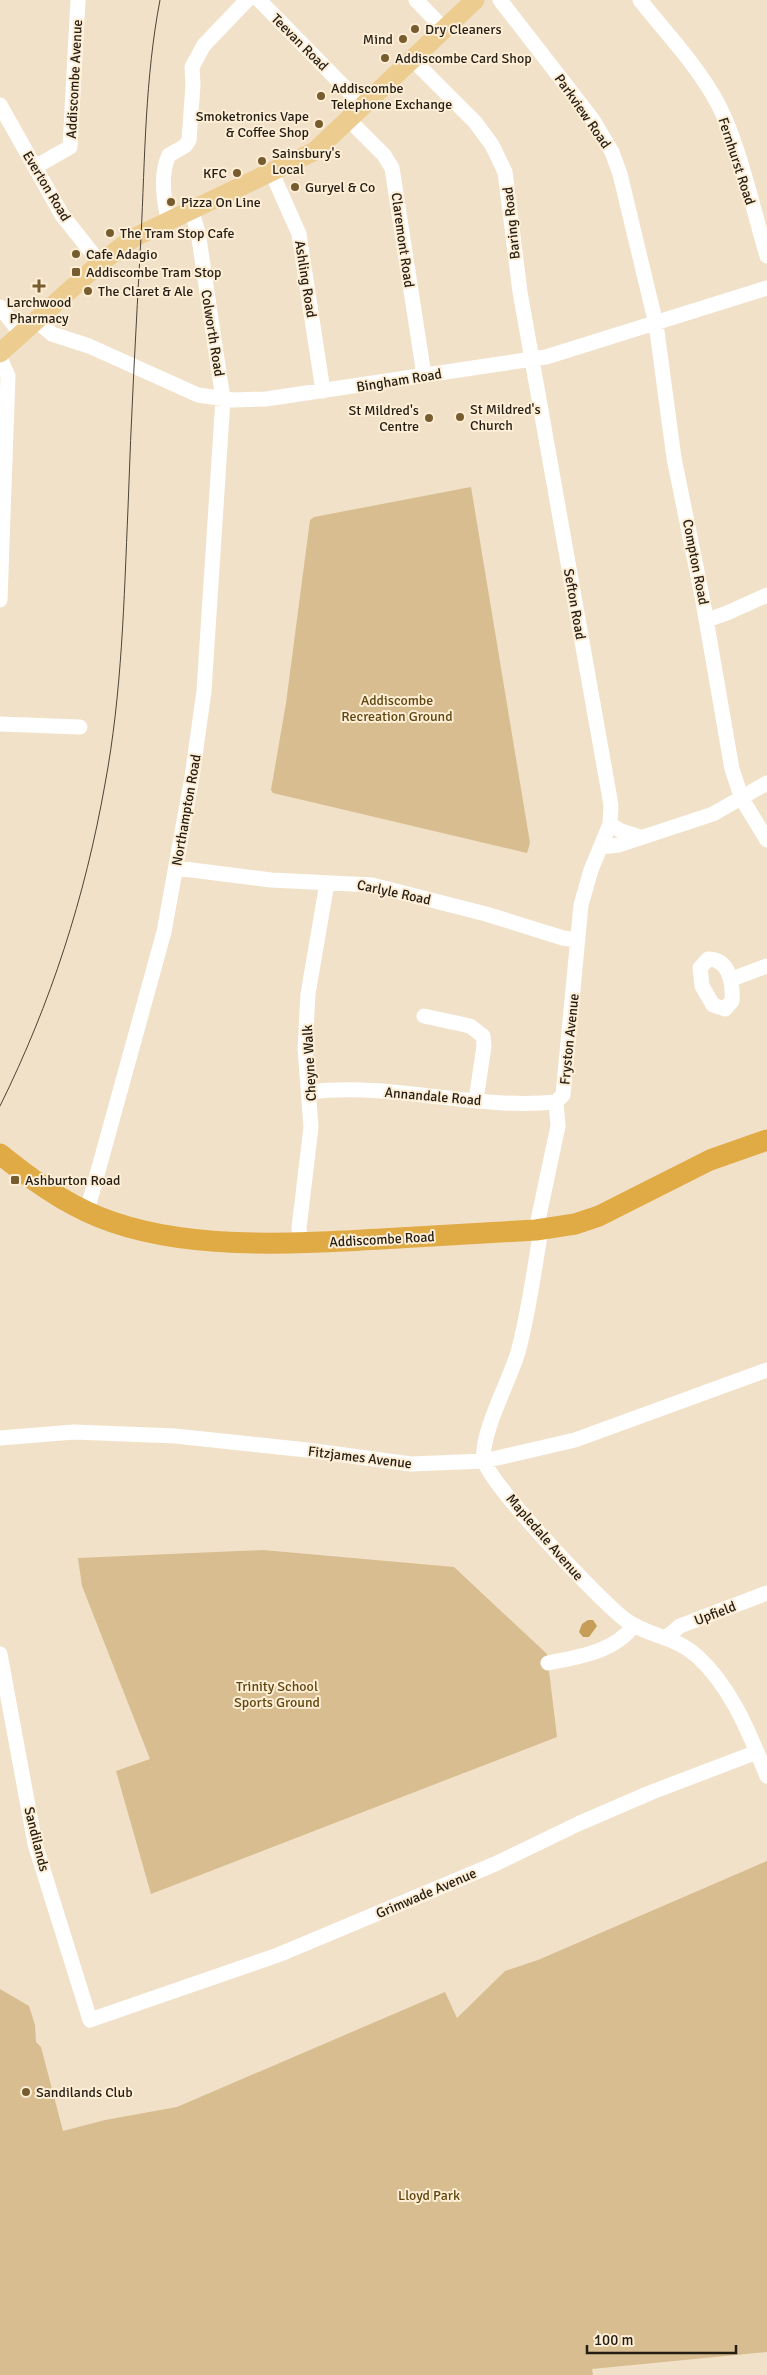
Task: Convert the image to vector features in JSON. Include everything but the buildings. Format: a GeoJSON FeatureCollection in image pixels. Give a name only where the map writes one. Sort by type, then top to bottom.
{"type":"FeatureCollection","features":[{"type":"Feature","properties":{"kind":"highway","name":"Addiscombe Road"},"geometry":{"type":"LineString","coordinates":[[0,1154],[47,1190],[87,1211],[127,1227],[158,1234],[212,1240],[300,1243],[538,1230],[574,1224],[598,1216],[705,1162],[767,1140]]}},
{"type":"Feature","properties":{"kind":"main road"},"geometry":{"type":"LineString","coordinates":[[0,353],[100,263],[135,237],[168,219],[272,173],[315,151],[475,0]]}},
{"type":"Feature","properties":{"kind":"street","name":"Addiscombe Avenue"},"geometry":{"type":"LineString","coordinates":[[35,168],[70,147],[78,0]]}},
{"type":"Feature","properties":{"kind":"street"},"geometry":{"type":"LineString","coordinates":[[168,219],[164,200],[166,163],[171,154],[185,146],[190,135],[193,85],[191,70],[204,45],[247,0]]}},
{"type":"Feature","properties":{"kind":"street","name":"Teevan Road"},"geometry":{"type":"LineString","coordinates":[[259,0],[363,106]]}},
{"type":"Feature","properties":{"kind":"street"},"geometry":{"type":"LineString","coordinates":[[416,0],[444,29]]}},
{"type":"Feature","properties":{"kind":"street","name":"Parkview Road"},"geometry":{"type":"LineString","coordinates":[[500,0],[593,120],[612,152],[624,188],[656,324]]}},
{"type":"Feature","properties":{"kind":"street","name":"Fernhurst Road"},"geometry":{"type":"LineString","coordinates":[[640,0],[700,77],[717,103],[732,139],[767,256]]}},
{"type":"Feature","properties":{"kind":"street","name":"Baring Road"},"geometry":{"type":"LineString","coordinates":[[412,59],[475,122],[502,164],[509,191],[511,231],[533,360]]}},
{"type":"Feature","properties":{"kind":"street","name":"Everton Road"},"geometry":{"type":"LineString","coordinates":[[0,105],[62,216],[100,263]]}},
{"type":"Feature","properties":{"kind":"street","name":"Claremont Road"},"geometry":{"type":"LineString","coordinates":[[349,120],[384,155],[392,168],[424,375]]}},
{"type":"Feature","properties":{"kind":"street","name":"Ashling Road"},"geometry":{"type":"LineString","coordinates":[[272,173],[299,234],[324,391]]}},
{"type":"Feature","properties":{"kind":"street","name":"Colworth Road"},"geometry":{"type":"LineString","coordinates":[[191,209],[198,232],[223,399]]}},
{"type":"Feature","properties":{"kind":"street","name":"Bingham Road"},"geometry":{"type":"LineString","coordinates":[[37,321],[52,334],[89,346],[198,395],[223,399],[266,399],[533,360],[580,348],[767,288]]}},
{"type":"Feature","properties":{"kind":"street"},"geometry":{"type":"LineString","coordinates":[[0,307],[22,335]]}},
{"type":"Feature","properties":{"kind":"street","name":"Compton Road"},"geometry":{"type":"LineString","coordinates":[[656,324],[674,458],[707,620],[732,769],[742,799],[767,840]]}},
{"type":"Feature","properties":{"kind":"street"},"geometry":{"type":"LineString","coordinates":[[0,358],[8,376],[0,600]]}},
{"type":"Feature","properties":{"kind":"street","name":"Sefton Road"},"geometry":{"type":"LineString","coordinates":[[533,360],[610,800],[610,824],[601,847]]}},
{"type":"Feature","properties":{"kind":"street","name":"Northampton Road"},"geometry":{"type":"LineString","coordinates":[[87,1211],[160,952],[176,868],[205,683],[223,399]]}},
{"type":"Feature","properties":{"kind":"street"},"geometry":{"type":"LineString","coordinates":[[707,620],[767,595]]}},
{"type":"Feature","properties":{"kind":"street"},"geometry":{"type":"LineString","coordinates":[[0,724],[80,728]]}},
{"type":"Feature","properties":{"kind":"street"},"geometry":{"type":"LineString","coordinates":[[601,847],[620,845],[713,814],[742,799],[767,782]]}},
{"type":"Feature","properties":{"kind":"street"},"geometry":{"type":"LineString","coordinates":[[610,824],[621,831],[640,837]]}},
{"type":"Feature","properties":{"kind":"street","name":"Fryston Avenue"},"geometry":{"type":"LineString","coordinates":[[538,1230],[558,1126],[556,1102],[563,1095],[583,895],[601,847]]}},
{"type":"Feature","properties":{"kind":"street","name":"Carlyle Road"},"geometry":{"type":"LineString","coordinates":[[176,868],[271,880],[358,883],[382,887],[486,914],[563,938],[578,940]]}},
{"type":"Feature","properties":{"kind":"street","name":"Cheyne Walk"},"geometry":{"type":"LineString","coordinates":[[300,1243],[299,1228],[311,1127],[310,1092],[305,1049],[308,994],[327,883]]}},
{"type":"Feature","properties":{"kind":"street"},"geometry":{"type":"LineString","coordinates":[[732,979],[767,966]]}},
{"type":"Feature","properties":{"kind":"street"},"geometry":{"type":"LineString","coordinates":[[424,1016],[470,1026],[483,1036],[484,1046],[476,1100]]}},
{"type":"Feature","properties":{"kind":"street","name":"Annandale Road"},"geometry":{"type":"LineString","coordinates":[[310,1092],[387,1092],[476,1100],[556,1102]]}},
{"type":"Feature","properties":{"kind":"street"},"geometry":{"type":"LineString","coordinates":[[484,1461],[485,1441],[518,1353],[538,1230]]}},
{"type":"Feature","properties":{"kind":"street","name":"Fitzjames Avenue"},"geometry":{"type":"LineString","coordinates":[[0,1438],[74,1432],[175,1436],[307,1450],[411,1464],[484,1461],[575,1440],[767,1370]]}},
{"type":"Feature","properties":{"kind":"street","name":"Mapledale Avenue"},"geometry":{"type":"LineString","coordinates":[[484,1461],[498,1482],[546,1540],[599,1598],[634,1626],[667,1637],[687,1647],[719,1680],[741,1716],[767,1776]]}},
{"type":"Feature","properties":{"kind":"street","name":"Upfield"},"geometry":{"type":"LineString","coordinates":[[667,1637],[680,1626],[767,1593]]}},
{"type":"Feature","properties":{"kind":"street"},"geometry":{"type":"LineString","coordinates":[[548,1663],[583,1656],[602,1649],[627,1636],[634,1626]]}},
{"type":"Feature","properties":{"kind":"street","name":"Sandilands"},"geometry":{"type":"LineString","coordinates":[[0,1664],[36,1844],[90,2020]]}},
{"type":"Feature","properties":{"kind":"street","name":"Grimwade Avenue"},"geometry":{"type":"LineString","coordinates":[[90,2020],[278,1955],[419,1897],[652,1792],[757,1752]]}},
{"type":"Feature","properties":{"kind":"green space","name":"Addiscombe Recreation Ground"},"geometry":{"type":"Polygon","coordinates":[[[471,487],[530,843],[527,853],[273,793],[271,790],[286,703],[310,520],[314,517],[471,487]]]}},
{"type":"Feature","properties":{"kind":"green space","name":"Trinity School Sports Ground"},"geometry":{"type":"Polygon","coordinates":[[[263,1550],[454,1567],[547,1654],[557,1737],[151,1894],[116,1771],[150,1759],[82,1586],[78,1558],[263,1550]]]}},
{"type":"Feature","properties":{"kind":"green space","name":"Lloyd Park"},"geometry":{"type":"Polygon","coordinates":[[[767,1861],[767,2352],[592,2369],[593,2375],[0,2375],[0,1989],[29,2006],[35,2025],[36,2042],[41,2047],[63,2131],[105,2120],[177,2107],[445,1992],[457,2018],[505,1971],[538,1960],[767,1861]]]}},
{"type":"Feature","properties":{"kind":"shaded area"},"geometry":{"type":"Polygon","coordinates":[[[588,1620],[593,1620],[597,1626],[589,1637],[583,1637],[579,1632],[582,1624],[588,1620]]]}},
{"type":"Feature","properties":{"kind":"tram line"},"geometry":{"type":"LineString","coordinates":[[0,1106],[35,1028],[64,949],[97,826],[111,750],[119,681],[123,612],[146,118],[151,59],[160,0]]}},
{"type":"Feature","properties":{"kind":"place","name":"Dry Cleaners"},"geometry":{"type":"Point","coordinates":[415,29]}},
{"type":"Feature","properties":{"kind":"place","name":"Mind"},"geometry":{"type":"Point","coordinates":[403,39]}},
{"type":"Feature","properties":{"kind":"place","name":"Addiscombe Card Shop"},"geometry":{"type":"Point","coordinates":[385,58]}},
{"type":"Feature","properties":{"kind":"place","name":"Addiscombe Telephone Exchange"},"geometry":{"type":"Point","coordinates":[321,96]}},
{"type":"Feature","properties":{"kind":"place","name":"Smoketronics Vape & Coffee Shop"},"geometry":{"type":"Point","coordinates":[319,124]}},
{"type":"Feature","properties":{"kind":"place","name":"Sainsbury's Local"},"geometry":{"type":"Point","coordinates":[262,161]}},
{"type":"Feature","properties":{"kind":"place","name":"KFC"},"geometry":{"type":"Point","coordinates":[237,173]}},
{"type":"Feature","properties":{"kind":"place","name":"Guryel & Co"},"geometry":{"type":"Point","coordinates":[295,187]}},
{"type":"Feature","properties":{"kind":"place","name":"Pizza On Line"},"geometry":{"type":"Point","coordinates":[171,202]}},
{"type":"Feature","properties":{"kind":"place","name":"The Tram Stop Cafe"},"geometry":{"type":"Point","coordinates":[110,233]}},
{"type":"Feature","properties":{"kind":"place","name":"Cafe Adagio"},"geometry":{"type":"Point","coordinates":[76,254]}},
{"type":"Feature","properties":{"kind":"place","name":"Addiscombe Tram Stop"},"geometry":{"type":"Point","coordinates":[76,272]}},
{"type":"Feature","properties":{"kind":"place","name":"Larchwood Pharmacy"},"geometry":{"type":"Point","coordinates":[39,286]}},
{"type":"Feature","properties":{"kind":"place","name":"The Claret & Ale"},"geometry":{"type":"Point","coordinates":[88,291]}},
{"type":"Feature","properties":{"kind":"place","name":"St Mildred's Church"},"geometry":{"type":"Point","coordinates":[460,417]}},
{"type":"Feature","properties":{"kind":"place","name":"St Mildred's Centre"},"geometry":{"type":"Point","coordinates":[429,418]}},
{"type":"Feature","properties":{"kind":"place","name":"Ashburton Road"},"geometry":{"type":"Point","coordinates":[15,1180]}},
{"type":"Feature","properties":{"kind":"place","name":"Sandilands Club"},"geometry":{"type":"Point","coordinates":[26,2092]}}]}
